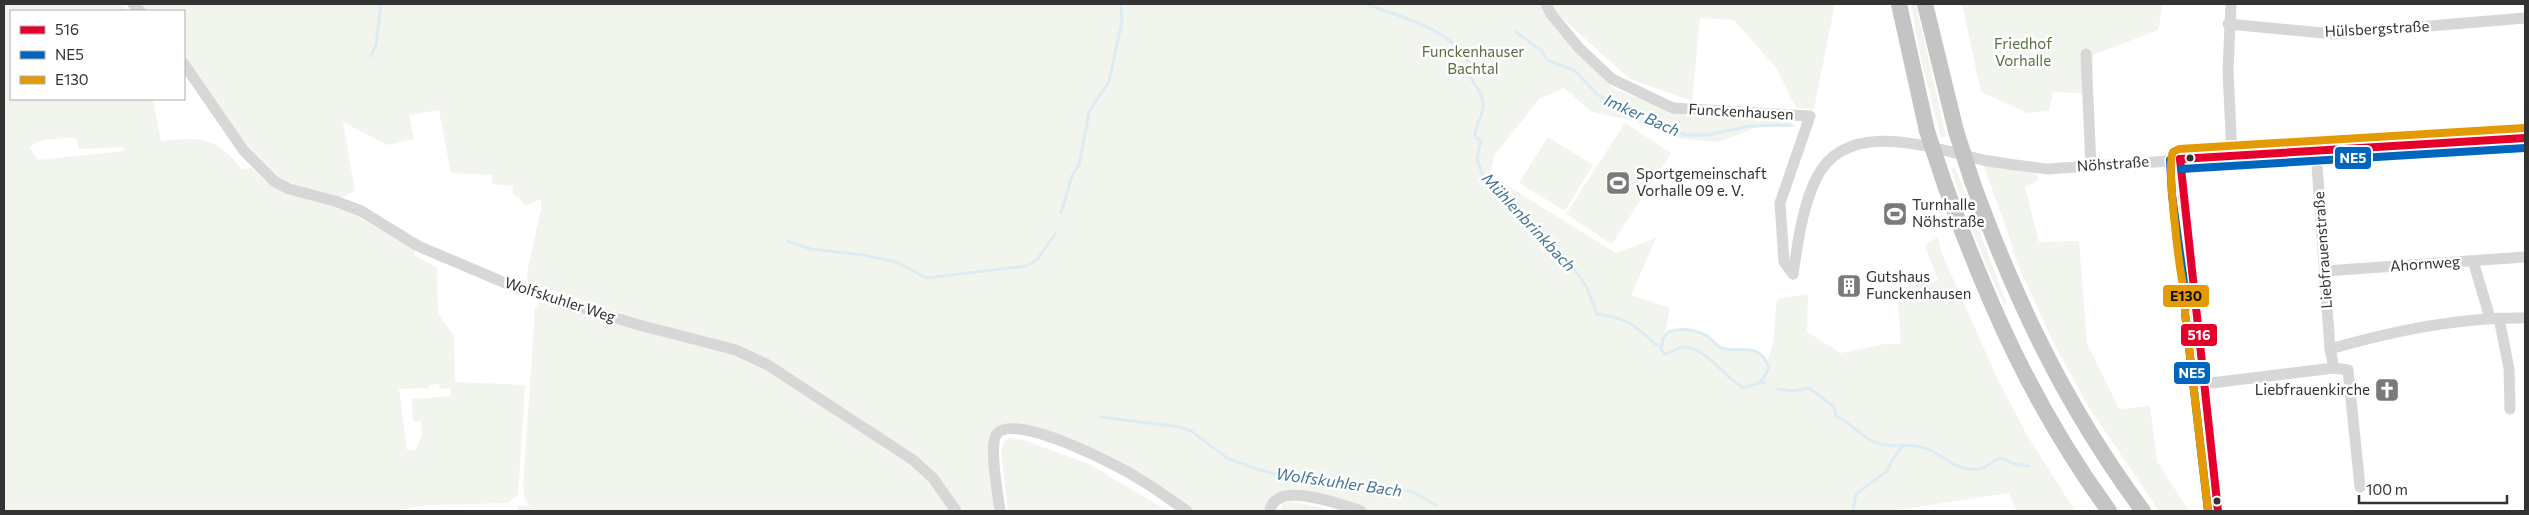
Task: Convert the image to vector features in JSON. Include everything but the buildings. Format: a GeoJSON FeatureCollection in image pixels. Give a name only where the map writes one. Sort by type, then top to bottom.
{"type":"FeatureCollection","features":[{"type":"Feature","properties":{"kind":"highway"},"geometry":{"type":"LineString","coordinates":[[1899,4],[1927,131],[1976,271],[2012,351],[2063,443],[2109,511]]}},
{"type":"Feature","properties":{"kind":"highway"},"geometry":{"type":"LineString","coordinates":[[1925,4],[1956,131],[2000,257],[2060,385],[2109,466],[2143,511]]}},
{"type":"Feature","properties":{"kind":"street","name":"Funckenhausen"},"geometry":{"type":"LineString","coordinates":[[1546,4],[1551,14],[1579,48],[1612,79],[1673,108],[1810,116],[1780,203],[1784,262],[1793,274]]}},
{"type":"Feature","properties":{"kind":"street"},"geometry":{"type":"LineString","coordinates":[[2230,4],[2228,24],[2232,156]]}},
{"type":"Feature","properties":{"kind":"street","name":"Hülsbergstraße"},"geometry":{"type":"LineString","coordinates":[[2228,24],[2334,34],[2525,18]]}},
{"type":"Feature","properties":{"kind":"street"},"geometry":{"type":"LineString","coordinates":[[2086,54],[2091,166]]}},
{"type":"Feature","properties":{"kind":"street","name":"Wolfskuhler Weg"},"geometry":{"type":"LineString","coordinates":[[185,65],[244,151],[275,182],[289,189],[335,201],[361,211],[418,246],[517,288],[639,325],[748,354],[768,365],[913,460],[933,478],[956,511]]}},
{"type":"Feature","properties":{"kind":"street","name":"Nöhstraße"},"geometry":{"type":"LineString","coordinates":[[1793,274],[1801,222],[1816,178],[1825,165],[1848,147],[1866,142],[1908,142],[1986,160],[2047,169],[2525,138]]}},
{"type":"Feature","properties":{"kind":"street","name":"Liebfrauenstraße"},"geometry":{"type":"LineString","coordinates":[[2316,151],[2330,350],[2334,368]]}},
{"type":"Feature","properties":{"kind":"street"},"geometry":{"type":"LineString","coordinates":[[2180,159],[2182,194],[2196,295],[2195,312],[2218,511]]}},
{"type":"Feature","properties":{"kind":"street","name":"Ahornweg"},"geometry":{"type":"LineString","coordinates":[[2325,271],[2525,257]]}},
{"type":"Feature","properties":{"kind":"street"},"geometry":{"type":"LineString","coordinates":[[2473,261],[2494,318],[2509,369],[2510,409]]}},
{"type":"Feature","properties":{"kind":"street"},"geometry":{"type":"LineString","coordinates":[[2330,350],[2412,328],[2494,318],[2525,318]]}},
{"type":"Feature","properties":{"kind":"street"},"geometry":{"type":"LineString","coordinates":[[2203,384],[2334,368],[2348,370],[2360,487]]}},
{"type":"Feature","properties":{"kind":"street"},"geometry":{"type":"LineString","coordinates":[[1000,511],[994,451],[995,437],[1000,431],[1007,428],[1021,428],[1066,443],[1115,464],[1187,511]]}},
{"type":"Feature","properties":{"kind":"street"},"geometry":{"type":"LineString","coordinates":[[1270,511],[1273,502],[1282,496],[1289,495],[1326,500],[1362,511]]}},
{"type":"Feature","properties":{"kind":"green space"},"geometry":{"type":"Polygon","coordinates":[[[4,4],[121,4],[128,10],[10,10],[10,100],[153,100],[161,141],[198,139],[207,141],[223,150],[242,169],[252,168],[266,181],[353,214],[415,250],[414,255],[437,268],[438,314],[454,336],[455,382],[525,385],[518,495],[508,503],[428,505],[393,511],[4,511],[4,4]],[[72,137],[44,140],[39,141],[30,148],[38,160],[125,151],[123,147],[79,149],[77,140],[72,137]],[[439,384],[429,385],[429,388],[399,389],[407,450],[416,450],[422,435],[421,421],[413,421],[412,399],[451,396],[451,388],[440,389],[439,384]]]}},
{"type":"Feature","properties":{"kind":"green space","name":"Funckenhauser Bachtal"},"geometry":{"type":"Polygon","coordinates":[[[133,4],[1835,4],[1814,109],[1796,108],[1777,69],[1734,20],[1700,18],[1692,101],[1630,79],[1552,9],[1567,42],[1616,90],[1688,116],[1789,119],[1796,127],[1758,127],[1718,142],[1675,138],[1633,121],[1592,112],[1564,88],[1539,99],[1494,156],[1490,175],[1616,253],[1656,238],[1631,295],[1670,308],[1664,338],[1668,332],[1684,329],[1707,336],[1720,348],[1750,349],[1767,362],[1773,344],[1777,299],[1808,294],[1807,332],[1841,353],[1885,344],[1901,344],[1897,288],[1938,281],[1925,245],[1938,237],[1941,252],[1999,382],[2027,435],[2075,511],[2016,511],[2009,493],[1890,511],[1362,511],[1289,495],[1270,511],[1187,511],[1139,478],[1021,428],[995,437],[1000,511],[518,511],[518,505],[530,506],[525,499],[523,487],[535,308],[539,303],[545,303],[619,325],[622,313],[528,282],[527,273],[541,209],[541,199],[525,206],[520,198],[513,195],[513,186],[492,184],[492,175],[451,173],[439,110],[409,115],[414,139],[387,145],[343,122],[355,191],[335,201],[275,182],[185,65],[185,10],[139,10],[133,4]]]}},
{"type":"Feature","properties":{"kind":"green space"},"geometry":{"type":"Polygon","coordinates":[[[1911,4],[1916,4],[1946,137],[1941,137],[1922,64],[1911,4]]]}},
{"type":"Feature","properties":{"kind":"green space","name":"Friedhof Vorhalle"},"geometry":{"type":"Polygon","coordinates":[[[1962,4],[2163,4],[2158,30],[2093,55],[2092,94],[2053,92],[2049,111],[2028,113],[1981,92],[1962,4]]]}},
{"type":"Feature","properties":{"kind":"green space","name":"Sportgemeinschaft Vorhalle 09 e. V."},"geometry":{"type":"Polygon","coordinates":[[[1625,123],[1671,153],[1612,244],[1566,214],[1625,123]]]}},
{"type":"Feature","properties":{"kind":"green space"},"geometry":{"type":"Polygon","coordinates":[[[1548,137],[1593,165],[1565,211],[1519,183],[1548,137]]]}},
{"type":"Feature","properties":{"kind":"green space"},"geometry":{"type":"Polygon","coordinates":[[[1983,164],[2038,174],[2038,181],[2025,187],[2039,242],[2079,241],[2087,343],[2119,409],[2150,406],[2157,461],[2189,511],[2159,511],[2088,406],[2054,344],[2014,256],[2009,236],[1983,164]]]}},
{"type":"Feature","properties":{"kind":"green space"},"geometry":{"type":"Polygon","coordinates":[[[1955,167],[2007,304],[2005,306],[1989,272],[1969,220],[1951,168],[1955,167]]]}},
{"type":"Feature","properties":{"kind":"green space"},"geometry":{"type":"Polygon","coordinates":[[[1009,438],[1026,441],[1089,464],[1168,511],[1008,511],[1001,452],[1004,441],[1009,438]]]}},
{"type":"Feature","properties":{"kind":"green space"},"geometry":{"type":"Polygon","coordinates":[[[1292,502],[1331,511],[1281,511],[1283,503],[1292,502]]]}},
{"type":"Feature","properties":{"kind":"waterway"},"geometry":{"type":"LineString","coordinates":[[371,56],[376,45],[381,4]]}},
{"type":"Feature","properties":{"kind":"waterway"},"geometry":{"type":"LineString","coordinates":[[1061,213],[1072,176],[1079,165],[1089,112],[1109,81],[1122,21],[1121,4]]}},
{"type":"Feature","properties":{"kind":"waterway","name":"Mühlenbrinkbach"},"geometry":{"type":"LineString","coordinates":[[1366,4],[1424,25],[1437,32],[1460,51],[1469,63],[1466,72],[1478,88],[1483,102],[1475,137],[1481,141],[1477,158],[1482,174],[1518,205],[1538,235],[1566,257],[1587,288],[1597,314],[1623,320],[1641,331],[1655,344],[1662,345]]}},
{"type":"Feature","properties":{"kind":"waterway","name":"Imker Bach"},"geometry":{"type":"LineString","coordinates":[[1516,32],[1542,51],[1547,60],[1575,71],[1598,95],[1619,107],[1637,112],[1646,119],[1686,135],[1707,135],[1749,126],[1790,125]]}},
{"type":"Feature","properties":{"kind":"waterway"},"geometry":{"type":"LineString","coordinates":[[787,241],[811,249],[863,255],[897,262],[926,278],[1026,266],[1037,260],[1055,234]]}},
{"type":"Feature","properties":{"kind":"waterway"},"geometry":{"type":"LineString","coordinates":[[1761,382],[1744,388],[1707,357],[1691,348],[1682,347],[1664,354],[1661,349],[1663,339],[1668,332],[1688,330],[1707,336],[1722,348],[1754,351],[1765,359],[1769,368],[1761,382],[1765,383]]}},
{"type":"Feature","properties":{"kind":"waterway","name":"Mühlenbrinkbach"},"geometry":{"type":"LineString","coordinates":[[1778,389],[1794,391],[1809,388],[1834,407],[1836,416],[1876,443],[1922,447],[1962,468],[1979,469],[2002,458],[2014,464],[2029,466]]}},
{"type":"Feature","properties":{"kind":"waterway","name":"Wolfskuhler Bach"},"geometry":{"type":"LineString","coordinates":[[1101,417],[1180,427],[1191,431],[1227,458],[1287,477],[1315,478],[1413,492],[1436,505]]}},
{"type":"Feature","properties":{"kind":"waterway","name":"Wolfskuhler Bach"},"geometry":{"type":"LineString","coordinates":[[1853,511],[1856,494],[1887,471],[1895,455],[1903,446]]}},
{"type":"Feature","properties":{"kind":"transit line","name":"E130"},"geometry":{"type":"LineString","coordinates":[[2208,511],[2185,313],[2186,297],[2180,269],[2172,199],[2171,161],[2173,152],[2179,149],[2524,128]]}},
{"type":"Feature","properties":{"kind":"transit line","name":"516"},"geometry":{"type":"LineString","coordinates":[[2180,159],[2525,138]]}},
{"type":"Feature","properties":{"kind":"transit line","name":"NE5"},"geometry":{"type":"LineString","coordinates":[[2181,169],[2525,148]]}},
{"type":"Feature","properties":{"kind":"transit line","name":"516"},"geometry":{"type":"LineString","coordinates":[[2180,159],[2218,511]]}},
{"type":"Feature","properties":{"kind":"transit line","name":"NE5"},"geometry":{"type":"LineString","coordinates":[[2170,160],[2172,195],[2186,297],[2185,313],[2208,511]]}},
{"type":"Feature","properties":{"kind":"place","name":"Sportgemeinschaft Vorhalle 09 e. V."},"geometry":{"type":"Point","coordinates":[1618,183]}},
{"type":"Feature","properties":{"kind":"place","name":"Turnhalle Nöhstraße"},"geometry":{"type":"Point","coordinates":[1895,214]}},
{"type":"Feature","properties":{"kind":"place","name":"Gutshaus Funckenhausen"},"geometry":{"type":"Point","coordinates":[1849,286]}},
{"type":"Feature","properties":{"kind":"place","name":"Liebfrauenkirche"},"geometry":{"type":"Point","coordinates":[2387,390]}}]}
